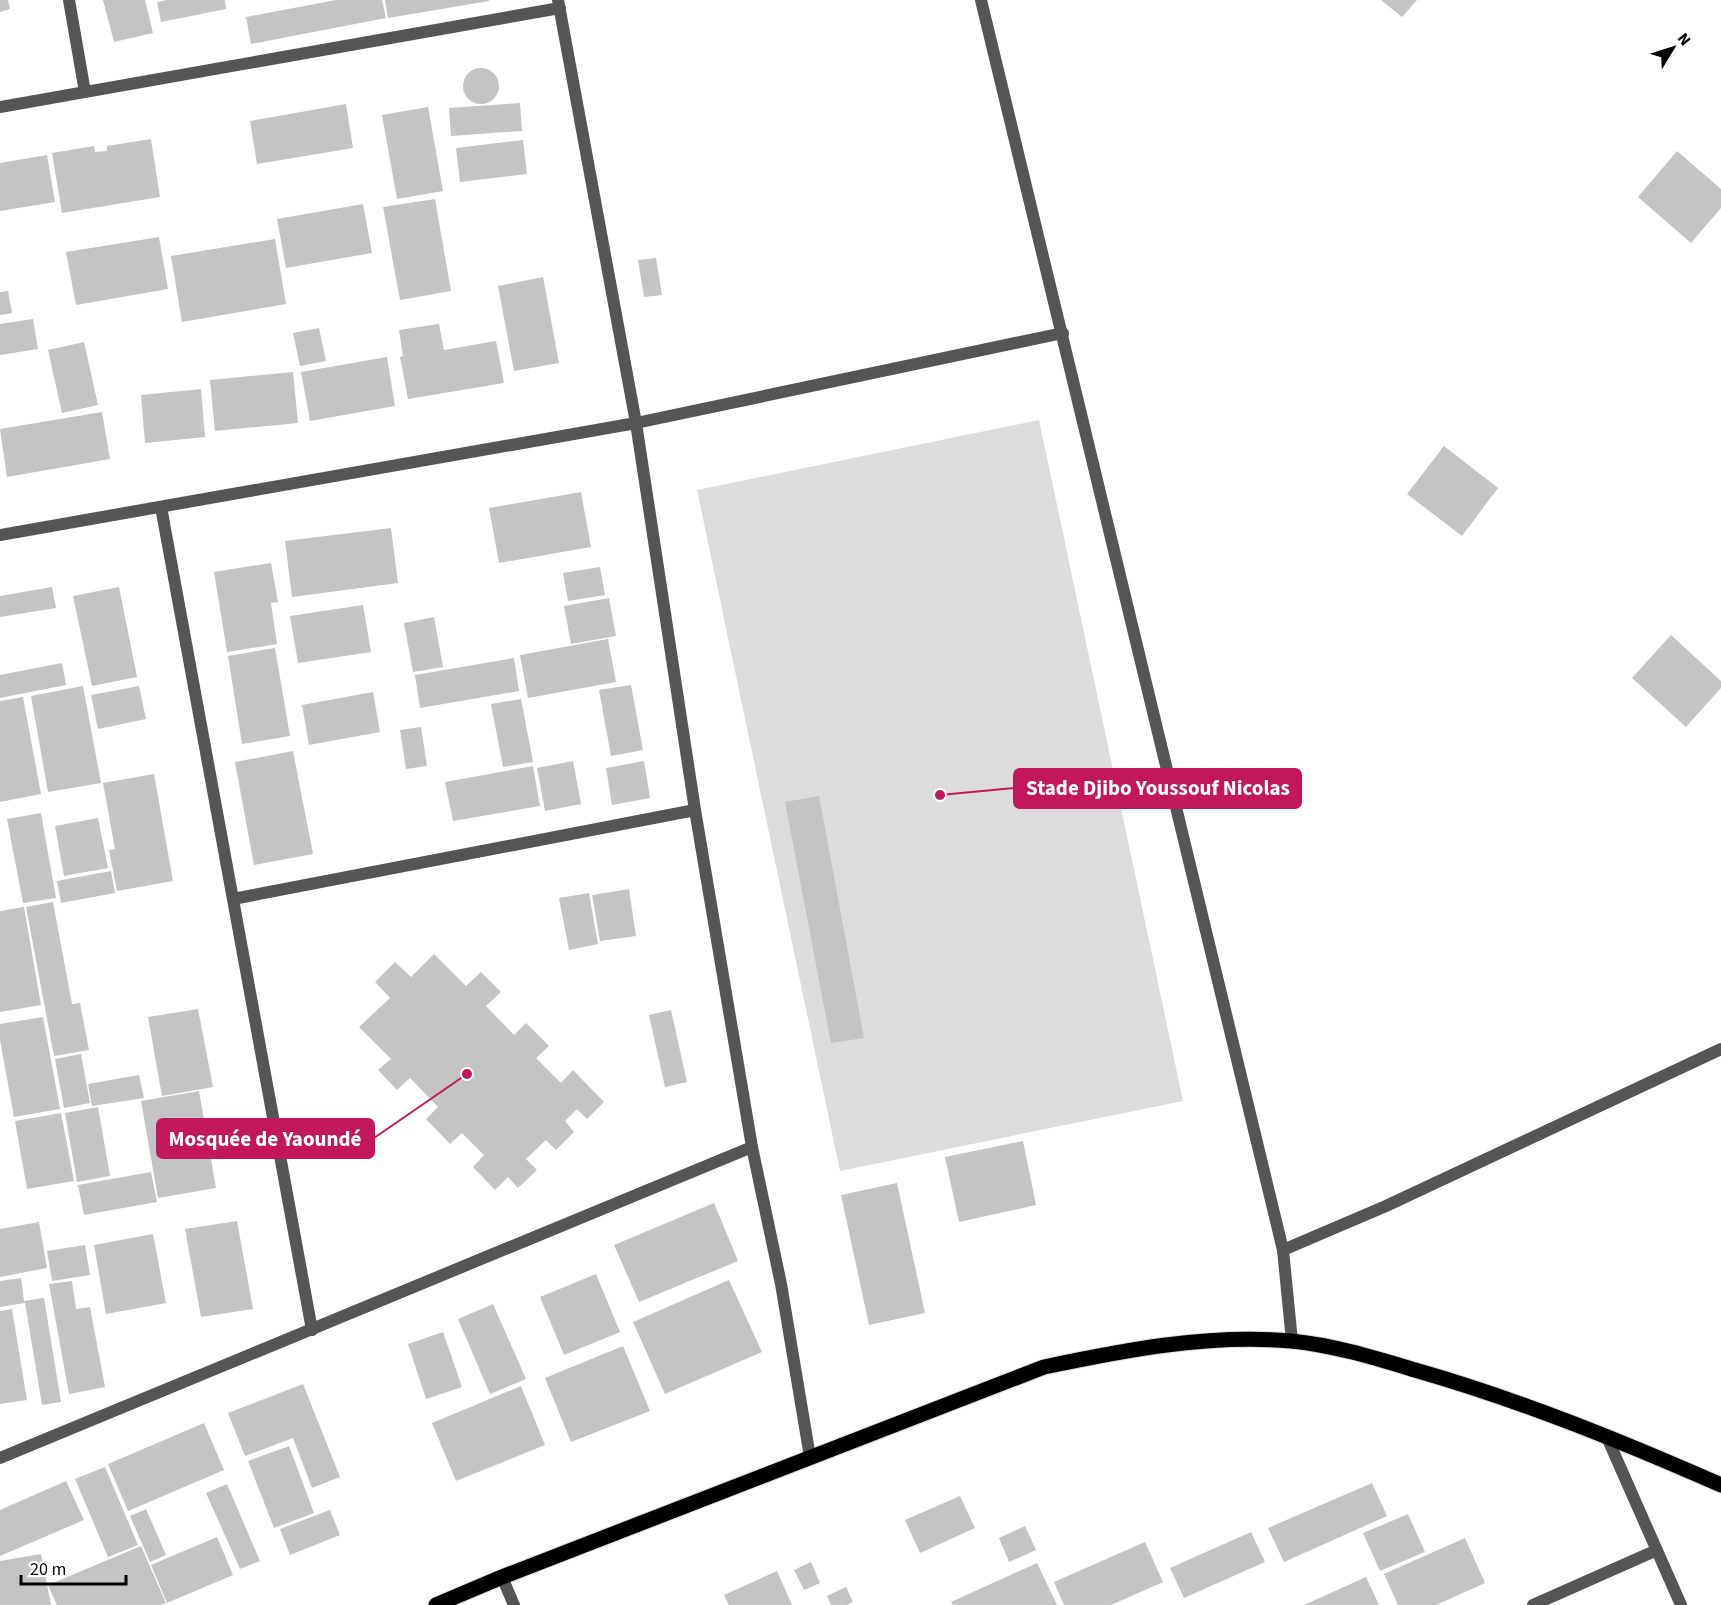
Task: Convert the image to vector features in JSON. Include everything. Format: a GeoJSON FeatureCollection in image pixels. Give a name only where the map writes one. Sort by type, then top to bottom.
{"type":"FeatureCollection","features":[{"type":"Feature","properties":{"kind":"main road"},"geometry":{"type":"LineString","coordinates":[[436,1605],[502,1577],[1044,1367],[1134,1348],[1201,1341],[1292,1341],[1365,1355],[1452,1380],[1606,1435],[1721,1485]]}},
{"type":"Feature","properties":{"kind":"street"},"geometry":{"type":"LineString","coordinates":[[69,0],[86,92]]}},
{"type":"Feature","properties":{"kind":"street"},"geometry":{"type":"LineString","coordinates":[[981,0],[1283,1250],[1292,1341]]}},
{"type":"Feature","properties":{"kind":"street"},"geometry":{"type":"LineString","coordinates":[[0,106],[559,4],[636,423],[695,810],[752,1147],[781,1284],[810,1458]]}},
{"type":"Feature","properties":{"kind":"street"},"geometry":{"type":"LineString","coordinates":[[0,535],[636,423],[1063,333]]}},
{"type":"Feature","properties":{"kind":"street"},"geometry":{"type":"LineString","coordinates":[[161,507],[312,1330]]}},
{"type":"Feature","properties":{"kind":"street"},"geometry":{"type":"LineString","coordinates":[[233,899],[695,810]]}},
{"type":"Feature","properties":{"kind":"street"},"geometry":{"type":"LineString","coordinates":[[1283,1250],[1386,1206],[1721,1049]]}},
{"type":"Feature","properties":{"kind":"street"},"geometry":{"type":"LineString","coordinates":[[0,1458],[752,1147]]}},
{"type":"Feature","properties":{"kind":"street"},"geometry":{"type":"LineString","coordinates":[[1606,1435],[1681,1605]]}},
{"type":"Feature","properties":{"kind":"street"},"geometry":{"type":"LineString","coordinates":[[1533,1605],[1657,1550]]}},
{"type":"Feature","properties":{"kind":"street"},"geometry":{"type":"LineString","coordinates":[[502,1577],[514,1605]]}},
{"type":"Feature","properties":{"kind":"shaded area"},"geometry":{"type":"Polygon","coordinates":[[[1039,420],[1183,1101],[840,1171],[697,490],[1039,420]]]}},
{"type":"Feature","properties":{"kind":"building"},"geometry":{"type":"Polygon","coordinates":[[[0,0],[8,0],[10,9],[0,12],[0,0]]]}},
{"type":"Feature","properties":{"kind":"building"},"geometry":{"type":"Polygon","coordinates":[[[103,0],[145,0],[153,33],[114,42],[103,0]]]}},
{"type":"Feature","properties":{"kind":"building"},"geometry":{"type":"Polygon","coordinates":[[[225,0],[226,9],[161,22],[157,2],[225,0]]]}},
{"type":"Feature","properties":{"kind":"building"},"geometry":{"type":"Polygon","coordinates":[[[336,0],[382,0],[386,18],[251,44],[246,17],[336,0]]]}},
{"type":"Feature","properties":{"kind":"building"},"geometry":{"type":"Polygon","coordinates":[[[385,0],[489,0],[489,1],[388,18],[385,0]]]}},
{"type":"Feature","properties":{"kind":"building"},"geometry":{"type":"Polygon","coordinates":[[[1381,0],[1417,0],[1402,17],[1381,0]]]}},
{"type":"Feature","properties":{"kind":"building"},"geometry":{"type":"Polygon","coordinates":[[[481,68],[494,73],[499,86],[494,99],[481,104],[468,99],[463,86],[468,73],[481,68]]]}},
{"type":"Feature","properties":{"kind":"building"},"geometry":{"type":"Polygon","coordinates":[[[520,103],[522,131],[451,136],[449,108],[520,103]]]}},
{"type":"Feature","properties":{"kind":"building"},"geometry":{"type":"Polygon","coordinates":[[[346,104],[353,148],[257,164],[250,121],[346,104]]]}},
{"type":"Feature","properties":{"kind":"building"},"geometry":{"type":"Polygon","coordinates":[[[428,107],[443,191],[397,199],[382,115],[428,107]]]}},
{"type":"Feature","properties":{"kind":"building"},"geometry":{"type":"Polygon","coordinates":[[[151,139],[160,197],[62,213],[52,153],[94,146],[95,152],[107,151],[107,146],[151,139]]]}},
{"type":"Feature","properties":{"kind":"building"},"geometry":{"type":"Polygon","coordinates":[[[523,140],[527,174],[460,182],[456,148],[523,140]]]}},
{"type":"Feature","properties":{"kind":"building"},"geometry":{"type":"Polygon","coordinates":[[[1677,151],[1721,189],[1721,208],[1691,243],[1638,197],[1677,151]]]}},
{"type":"Feature","properties":{"kind":"building"},"geometry":{"type":"Polygon","coordinates":[[[47,155],[55,202],[0,211],[0,163],[47,155]]]}},
{"type":"Feature","properties":{"kind":"building"},"geometry":{"type":"Polygon","coordinates":[[[435,199],[451,291],[400,300],[383,207],[435,199]]]}},
{"type":"Feature","properties":{"kind":"building"},"geometry":{"type":"Polygon","coordinates":[[[363,204],[372,253],[286,268],[277,219],[363,204]]]}},
{"type":"Feature","properties":{"kind":"building"},"geometry":{"type":"Polygon","coordinates":[[[159,237],[168,289],[76,305],[66,252],[159,237]]]}},
{"type":"Feature","properties":{"kind":"building"},"geometry":{"type":"Polygon","coordinates":[[[275,239],[286,304],[182,322],[171,256],[275,239]]]}},
{"type":"Feature","properties":{"kind":"building"},"geometry":{"type":"Polygon","coordinates":[[[656,258],[662,295],[644,297],[638,260],[656,258]]]}},
{"type":"Feature","properties":{"kind":"building"},"geometry":{"type":"Polygon","coordinates":[[[543,277],[559,363],[514,371],[498,286],[543,277]]]}},
{"type":"Feature","properties":{"kind":"building"},"geometry":{"type":"Polygon","coordinates":[[[8,291],[12,313],[0,315],[0,292],[8,291]]]}},
{"type":"Feature","properties":{"kind":"building"},"geometry":{"type":"Polygon","coordinates":[[[33,319],[38,349],[0,355],[0,324],[33,319]]]}},
{"type":"Feature","properties":{"kind":"building"},"geometry":{"type":"Polygon","coordinates":[[[439,324],[444,350],[496,341],[504,383],[408,399],[400,357],[403,356],[399,330],[439,324]]]}},
{"type":"Feature","properties":{"kind":"building"},"geometry":{"type":"Polygon","coordinates":[[[319,328],[326,361],[300,366],[293,333],[319,328]]]}},
{"type":"Feature","properties":{"kind":"building"},"geometry":{"type":"Polygon","coordinates":[[[84,342],[98,405],[62,413],[48,350],[84,342]]]}},
{"type":"Feature","properties":{"kind":"building"},"geometry":{"type":"Polygon","coordinates":[[[387,357],[395,406],[310,421],[301,372],[387,357]]]}},
{"type":"Feature","properties":{"kind":"building"},"geometry":{"type":"Polygon","coordinates":[[[293,372],[298,423],[215,431],[210,380],[293,372]]]}},
{"type":"Feature","properties":{"kind":"building"},"geometry":{"type":"Polygon","coordinates":[[[201,389],[205,437],[145,443],[141,395],[201,389]]]}},
{"type":"Feature","properties":{"kind":"building"},"geometry":{"type":"Polygon","coordinates":[[[102,412],[110,459],[7,477],[0,429],[102,412]]]}},
{"type":"Feature","properties":{"kind":"building"},"geometry":{"type":"Polygon","coordinates":[[[1444,446],[1498,488],[1462,536],[1407,494],[1444,446]]]}},
{"type":"Feature","properties":{"kind":"building"},"geometry":{"type":"Polygon","coordinates":[[[581,492],[591,547],[499,563],[489,508],[581,492]]]}},
{"type":"Feature","properties":{"kind":"building"},"geometry":{"type":"Polygon","coordinates":[[[391,528],[398,583],[292,597],[285,541],[391,528]]]}},
{"type":"Feature","properties":{"kind":"building"},"geometry":{"type":"Polygon","coordinates":[[[271,563],[278,602],[271,603],[277,644],[227,652],[214,572],[271,563]]]}},
{"type":"Feature","properties":{"kind":"building"},"geometry":{"type":"Polygon","coordinates":[[[600,567],[605,595],[568,601],[563,573],[600,567]]]}},
{"type":"Feature","properties":{"kind":"building"},"geometry":{"type":"Polygon","coordinates":[[[52,587],[56,608],[0,617],[0,596],[52,587]]]}},
{"type":"Feature","properties":{"kind":"building"},"geometry":{"type":"Polygon","coordinates":[[[119,587],[137,677],[92,686],[73,596],[119,587]]]}},
{"type":"Feature","properties":{"kind":"building"},"geometry":{"type":"Polygon","coordinates":[[[609,598],[616,636],[571,644],[564,606],[609,598]]]}},
{"type":"Feature","properties":{"kind":"building"},"geometry":{"type":"Polygon","coordinates":[[[363,605],[371,652],[298,663],[290,616],[363,605]]]}},
{"type":"Feature","properties":{"kind":"building"},"geometry":{"type":"Polygon","coordinates":[[[434,617],[443,667],[413,672],[404,623],[434,617]]]}},
{"type":"Feature","properties":{"kind":"building"},"geometry":{"type":"Polygon","coordinates":[[[1671,635],[1721,681],[1721,688],[1686,727],[1632,678],[1671,635]]]}},
{"type":"Feature","properties":{"kind":"building"},"geometry":{"type":"Polygon","coordinates":[[[608,639],[616,682],[528,698],[520,655],[608,639]]]}},
{"type":"Feature","properties":{"kind":"building"},"geometry":{"type":"Polygon","coordinates":[[[275,648],[290,736],[242,744],[228,656],[275,648]]]}},
{"type":"Feature","properties":{"kind":"building"},"geometry":{"type":"Polygon","coordinates":[[[514,658],[519,691],[420,708],[415,675],[514,658]]]}},
{"type":"Feature","properties":{"kind":"building"},"geometry":{"type":"Polygon","coordinates":[[[62,663],[66,685],[0,698],[0,675],[62,663]]]}},
{"type":"Feature","properties":{"kind":"building"},"geometry":{"type":"Polygon","coordinates":[[[631,685],[643,750],[611,756],[599,690],[631,685]]]}},
{"type":"Feature","properties":{"kind":"building"},"geometry":{"type":"Polygon","coordinates":[[[83,686],[101,783],[48,792],[31,696],[83,686]]]}},
{"type":"Feature","properties":{"kind":"building"},"geometry":{"type":"Polygon","coordinates":[[[139,686],[146,719],[98,729],[91,695],[139,686]]]}},
{"type":"Feature","properties":{"kind":"building"},"geometry":{"type":"Polygon","coordinates":[[[373,692],[380,732],[309,745],[302,705],[373,692]]]}},
{"type":"Feature","properties":{"kind":"building"},"geometry":{"type":"Polygon","coordinates":[[[23,697],[41,794],[0,802],[0,701],[23,697]]]}},
{"type":"Feature","properties":{"kind":"building"},"geometry":{"type":"Polygon","coordinates":[[[521,699],[533,762],[503,767],[491,704],[521,699]]]}},
{"type":"Feature","properties":{"kind":"building"},"geometry":{"type":"Polygon","coordinates":[[[421,727],[427,766],[406,769],[400,730],[421,727]]]}},
{"type":"Feature","properties":{"kind":"building"},"geometry":{"type":"Polygon","coordinates":[[[293,751],[313,854],[254,865],[235,762],[293,751]]]}},
{"type":"Feature","properties":{"kind":"building"},"geometry":{"type":"Polygon","coordinates":[[[573,761],[581,804],[545,811],[537,768],[573,761]]]}},
{"type":"Feature","properties":{"kind":"building"},"geometry":{"type":"Polygon","coordinates":[[[644,761],[650,798],[612,805],[606,768],[644,761]]]}},
{"type":"Feature","properties":{"kind":"building"},"geometry":{"type":"Polygon","coordinates":[[[533,766],[540,806],[453,821],[445,782],[533,766]]]}},
{"type":"Feature","properties":{"kind":"building"},"geometry":{"type":"Polygon","coordinates":[[[154,774],[173,881],[117,891],[109,850],[115,849],[103,783],[154,774]]]}},
{"type":"Feature","properties":{"kind":"building"},"geometry":{"type":"Polygon","coordinates":[[[819,796],[864,1038],[831,1043],[785,802],[819,796]]]}},
{"type":"Feature","properties":{"kind":"building"},"geometry":{"type":"Polygon","coordinates":[[[41,813],[56,898],[23,903],[7,819],[41,813]]]}},
{"type":"Feature","properties":{"kind":"building"},"geometry":{"type":"Polygon","coordinates":[[[98,818],[108,868],[64,876],[55,826],[98,818]]]}},
{"type":"Feature","properties":{"kind":"building"},"geometry":{"type":"Polygon","coordinates":[[[111,871],[115,893],[61,903],[57,881],[111,871]]]}},
{"type":"Feature","properties":{"kind":"building"},"geometry":{"type":"Polygon","coordinates":[[[629,889],[636,936],[600,941],[592,895],[629,889]]]}},
{"type":"Feature","properties":{"kind":"building"},"geometry":{"type":"Polygon","coordinates":[[[589,893],[598,944],[569,950],[559,898],[589,893]]]}},
{"type":"Feature","properties":{"kind":"building"},"geometry":{"type":"Polygon","coordinates":[[[53,902],[72,1004],[80,1003],[89,1050],[54,1056],[26,907],[53,902]]]}},
{"type":"Feature","properties":{"kind":"building"},"geometry":{"type":"Polygon","coordinates":[[[24,907],[41,1005],[0,1012],[0,911],[24,907]]]}},
{"type":"Feature","properties":{"kind":"building"},"geometry":{"type":"Polygon","coordinates":[[[434,954],[466,986],[481,972],[501,992],[486,1006],[514,1035],[526,1023],[549,1046],[536,1058],[561,1083],[573,1070],[604,1102],[587,1119],[577,1109],[565,1121],[574,1132],[556,1150],[546,1140],[526,1159],[537,1170],[518,1188],[508,1177],[495,1190],[473,1167],[484,1155],[462,1133],[450,1144],[426,1119],[438,1107],[410,1078],[397,1090],[378,1070],[391,1059],[359,1027],[390,998],[375,982],[395,962],[411,977],[434,954]]]}},
{"type":"Feature","properties":{"kind":"building"},"geometry":{"type":"Polygon","coordinates":[[[198,1009],[213,1087],[162,1096],[148,1017],[198,1009]]]}},
{"type":"Feature","properties":{"kind":"building"},"geometry":{"type":"Polygon","coordinates":[[[671,1010],[687,1082],[665,1087],[649,1015],[671,1010]]]}},
{"type":"Feature","properties":{"kind":"building"},"geometry":{"type":"Polygon","coordinates":[[[43,1017],[60,1109],[14,1117],[0,1040],[0,1024],[43,1017]]]}},
{"type":"Feature","properties":{"kind":"building"},"geometry":{"type":"Polygon","coordinates":[[[81,1054],[90,1103],[64,1108],[55,1059],[81,1054]]]}},
{"type":"Feature","properties":{"kind":"building"},"geometry":{"type":"Polygon","coordinates":[[[139,1075],[144,1098],[92,1106],[88,1084],[139,1075]]]}},
{"type":"Feature","properties":{"kind":"building"},"geometry":{"type":"Polygon","coordinates":[[[199,1091],[216,1188],[158,1198],[141,1101],[199,1091]]]}},
{"type":"Feature","properties":{"kind":"building"},"geometry":{"type":"Polygon","coordinates":[[[98,1107],[110,1176],[77,1182],[65,1113],[98,1107]]]}},
{"type":"Feature","properties":{"kind":"building"},"geometry":{"type":"Polygon","coordinates":[[[61,1113],[74,1181],[27,1189],[15,1121],[61,1113]]]}},
{"type":"Feature","properties":{"kind":"building"},"geometry":{"type":"Polygon","coordinates":[[[1023,1141],[1036,1205],[959,1222],[945,1157],[1023,1141]]]}},
{"type":"Feature","properties":{"kind":"building"},"geometry":{"type":"Polygon","coordinates":[[[151,1172],[157,1202],[84,1215],[78,1185],[151,1172]]]}},
{"type":"Feature","properties":{"kind":"building"},"geometry":{"type":"Polygon","coordinates":[[[897,1183],[925,1313],[869,1325],[841,1195],[897,1183]]]}},
{"type":"Feature","properties":{"kind":"building"},"geometry":{"type":"Polygon","coordinates":[[[714,1203],[738,1261],[639,1302],[614,1245],[714,1203]]]}},
{"type":"Feature","properties":{"kind":"building"},"geometry":{"type":"Polygon","coordinates":[[[237,1221],[253,1309],[201,1317],[185,1229],[237,1221]]]}},
{"type":"Feature","properties":{"kind":"building"},"geometry":{"type":"Polygon","coordinates":[[[39,1222],[47,1268],[0,1277],[0,1229],[39,1222]]]}},
{"type":"Feature","properties":{"kind":"building"},"geometry":{"type":"Polygon","coordinates":[[[153,1234],[166,1303],[106,1314],[94,1245],[153,1234]]]}},
{"type":"Feature","properties":{"kind":"building"},"geometry":{"type":"Polygon","coordinates":[[[85,1245],[90,1275],[52,1281],[47,1251],[85,1245]]]}},
{"type":"Feature","properties":{"kind":"building"},"geometry":{"type":"Polygon","coordinates":[[[596,1274],[620,1332],[564,1355],[540,1297],[596,1274]]]}},
{"type":"Feature","properties":{"kind":"building"},"geometry":{"type":"Polygon","coordinates":[[[21,1278],[24,1301],[44,1298],[61,1402],[42,1405],[25,1303],[0,1307],[0,1281],[21,1278]]]}},
{"type":"Feature","properties":{"kind":"building"},"geometry":{"type":"Polygon","coordinates":[[[729,1280],[762,1352],[665,1394],[633,1322],[729,1280]]]}},
{"type":"Feature","properties":{"kind":"building"},"geometry":{"type":"Polygon","coordinates":[[[72,1281],[76,1309],[90,1307],[105,1387],[69,1394],[49,1284],[72,1281]]]}},
{"type":"Feature","properties":{"kind":"building"},"geometry":{"type":"Polygon","coordinates":[[[493,1304],[526,1379],[490,1394],[458,1319],[493,1304]]]}},
{"type":"Feature","properties":{"kind":"building"},"geometry":{"type":"Polygon","coordinates":[[[12,1309],[27,1400],[0,1404],[0,1311],[12,1309]]]}},
{"type":"Feature","properties":{"kind":"building"},"geometry":{"type":"Polygon","coordinates":[[[443,1332],[462,1387],[426,1399],[408,1344],[443,1332]]]}},
{"type":"Feature","properties":{"kind":"building"},"geometry":{"type":"Polygon","coordinates":[[[623,1346],[650,1411],[571,1442],[545,1378],[623,1346]]]}},
{"type":"Feature","properties":{"kind":"building"},"geometry":{"type":"Polygon","coordinates":[[[303,1384],[340,1477],[312,1488],[293,1438],[245,1456],[228,1413],[303,1384]]]}},
{"type":"Feature","properties":{"kind":"building"},"geometry":{"type":"Polygon","coordinates":[[[521,1386],[545,1445],[456,1481],[432,1423],[521,1386]]]}},
{"type":"Feature","properties":{"kind":"building"},"geometry":{"type":"Polygon","coordinates":[[[204,1423],[224,1470],[128,1511],[108,1464],[204,1423]]]}},
{"type":"Feature","properties":{"kind":"building"},"geometry":{"type":"Polygon","coordinates":[[[289,1446],[314,1513],[274,1528],[248,1461],[289,1446]]]}},
{"type":"Feature","properties":{"kind":"building"},"geometry":{"type":"Polygon","coordinates":[[[105,1467],[138,1545],[108,1557],[75,1479],[105,1467]]]}},
{"type":"Feature","properties":{"kind":"building"},"geometry":{"type":"Polygon","coordinates":[[[66,1481],[84,1520],[0,1556],[0,1510],[66,1481]]]}},
{"type":"Feature","properties":{"kind":"building"},"geometry":{"type":"Polygon","coordinates":[[[1372,1483],[1387,1516],[1284,1562],[1268,1528],[1372,1483]]]}},
{"type":"Feature","properties":{"kind":"building"},"geometry":{"type":"Polygon","coordinates":[[[227,1484],[260,1561],[240,1569],[206,1493],[227,1484]]]}},
{"type":"Feature","properties":{"kind":"building"},"geometry":{"type":"Polygon","coordinates":[[[960,1496],[975,1528],[920,1553],[905,1520],[960,1496]]]}},
{"type":"Feature","properties":{"kind":"building"},"geometry":{"type":"Polygon","coordinates":[[[146,1509],[166,1555],[150,1562],[130,1516],[146,1509]]]}},
{"type":"Feature","properties":{"kind":"building"},"geometry":{"type":"Polygon","coordinates":[[[330,1510],[340,1535],[290,1555],[280,1529],[330,1510]]]}},
{"type":"Feature","properties":{"kind":"building"},"geometry":{"type":"Polygon","coordinates":[[[1408,1514],[1425,1552],[1380,1571],[1363,1533],[1408,1514]]]}},
{"type":"Feature","properties":{"kind":"building"},"geometry":{"type":"Polygon","coordinates":[[[1025,1526],[1036,1550],[1009,1562],[999,1538],[1025,1526]]]}},
{"type":"Feature","properties":{"kind":"building"},"geometry":{"type":"Polygon","coordinates":[[[1251,1532],[1265,1562],[1184,1598],[1170,1568],[1251,1532]]]}},
{"type":"Feature","properties":{"kind":"building"},"geometry":{"type":"Polygon","coordinates":[[[217,1537],[233,1575],[167,1603],[151,1565],[217,1537]]]}},
{"type":"Feature","properties":{"kind":"building"},"geometry":{"type":"Polygon","coordinates":[[[1465,1538],[1485,1583],[1436,1605],[1398,1605],[1384,1574],[1465,1538]]]}},
{"type":"Feature","properties":{"kind":"building"},"geometry":{"type":"Polygon","coordinates":[[[1145,1542],[1163,1582],[1111,1605],[1064,1605],[1054,1582],[1145,1542]]]}},
{"type":"Feature","properties":{"kind":"building"},"geometry":{"type":"Polygon","coordinates":[[[141,1546],[166,1603],[160,1605],[57,1605],[48,1585],[141,1546]]]}},
{"type":"Feature","properties":{"kind":"building"},"geometry":{"type":"Polygon","coordinates":[[[41,1554],[51,1605],[0,1605],[0,1561],[41,1554]]]}},
{"type":"Feature","properties":{"kind":"building"},"geometry":{"type":"Polygon","coordinates":[[[811,1562],[820,1583],[804,1590],[794,1570],[811,1562]]]}},
{"type":"Feature","properties":{"kind":"building"},"geometry":{"type":"Polygon","coordinates":[[[1037,1563],[1057,1605],[953,1605],[951,1602],[1037,1563]]]}},
{"type":"Feature","properties":{"kind":"building"},"geometry":{"type":"Polygon","coordinates":[[[777,1571],[792,1605],[729,1605],[724,1595],[777,1571]]]}},
{"type":"Feature","properties":{"kind":"building"},"geometry":{"type":"Polygon","coordinates":[[[1366,1577],[1379,1605],[1304,1605],[1366,1577]]]}},
{"type":"Feature","properties":{"kind":"building"},"geometry":{"type":"Polygon","coordinates":[[[846,1587],[853,1602],[847,1605],[831,1605],[827,1596],[846,1587]]]}},
{"type":"Feature","properties":{"kind":"place","name":"Stade Djibo Youssouf Nicolas"},"geometry":{"type":"Point","coordinates":[940,795]}},
{"type":"Feature","properties":{"kind":"place","name":"Mosquée de Yaoundé"},"geometry":{"type":"Point","coordinates":[467,1074]}}]}
